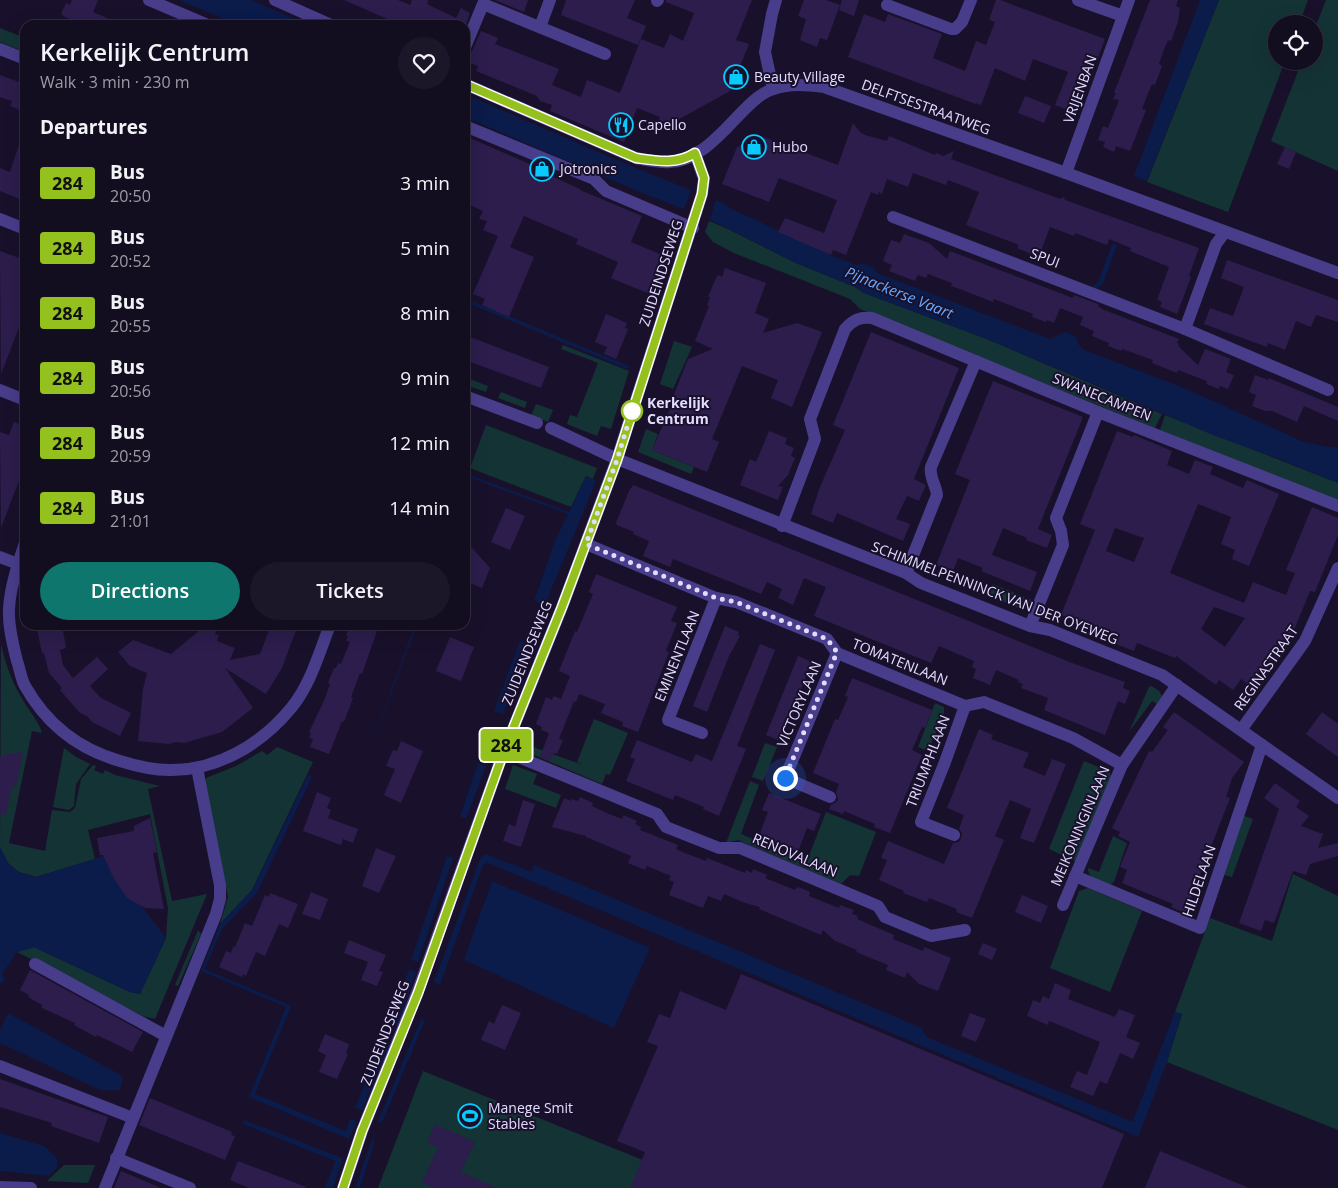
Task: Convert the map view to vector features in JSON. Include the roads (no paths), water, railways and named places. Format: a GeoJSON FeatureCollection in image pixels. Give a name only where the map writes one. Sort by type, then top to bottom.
{"type":"FeatureCollection","features":[{"type":"Feature","properties":{"kind":"street"},"geometry":{"type":"LineString","coordinates":[[149,0],[196,20]]}},
{"type":"Feature","properties":{"kind":"street"},"geometry":{"type":"LineString","coordinates":[[274,0],[320,20]]}},
{"type":"Feature","properties":{"kind":"street"},"geometry":{"type":"LineString","coordinates":[[540,27],[550,0]]}},
{"type":"Feature","properties":{"kind":"street"},"geometry":{"type":"LineString","coordinates":[[773,89],[765,52],[776,0]]}},
{"type":"Feature","properties":{"kind":"street"},"geometry":{"type":"LineString","coordinates":[[887,5],[955,29],[962,22],[971,0]]}},
{"type":"Feature","properties":{"kind":"street"},"geometry":{"type":"LineString","coordinates":[[1078,0],[1123,16]]}},
{"type":"Feature","properties":{"kind":"street","name":"VRIJENBAN"},"geometry":{"type":"LineString","coordinates":[[1066,173],[1129,0]]}},
{"type":"Feature","properties":{"kind":"street"},"geometry":{"type":"LineString","coordinates":[[470,35],[483,4],[605,54]]}},
{"type":"Feature","properties":{"kind":"street"},"geometry":{"type":"LineString","coordinates":[[0,49],[20,57]]}},
{"type":"Feature","properties":{"kind":"street","name":"DELFTSESTRAATWEG"},"geometry":{"type":"LineString","coordinates":[[470,86],[636,158],[662,162],[673,162],[688,158],[715,140],[756,99],[773,89],[795,85],[824,87],[1338,273]]}},
{"type":"Feature","properties":{"kind":"street"},"geometry":{"type":"LineString","coordinates":[[470,128],[594,179],[606,191],[694,222]]}},
{"type":"Feature","properties":{"kind":"street","name":"ZUIDEINDSEWEG"},"geometry":{"type":"LineString","coordinates":[[343,1188],[362,1131],[418,993],[504,751],[562,607],[617,460],[702,194],[704,178],[695,153]]}},
{"type":"Feature","properties":{"kind":"street","name":"SPUI"},"geometry":{"type":"LineString","coordinates":[[893,217],[1101,296],[1328,390]]}},
{"type":"Feature","properties":{"kind":"street"},"geometry":{"type":"LineString","coordinates":[[0,219],[20,227]]}},
{"type":"Feature","properties":{"kind":"street"},"geometry":{"type":"LineString","coordinates":[[1185,330],[1216,244],[1224,232]]}},
{"type":"Feature","properties":{"kind":"street","name":"SWANECAMPEN"},"geometry":{"type":"LineString","coordinates":[[782,526],[815,439],[810,419],[845,329],[856,319],[863,317],[872,318],[1098,412],[1338,506]]}},
{"type":"Feature","properties":{"kind":"street"},"geometry":{"type":"LineString","coordinates":[[906,573],[937,495],[930,474],[931,467],[976,361]]}},
{"type":"Feature","properties":{"kind":"street"},"geometry":{"type":"LineString","coordinates":[[0,390],[20,398]]}},
{"type":"Feature","properties":{"kind":"street"},"geometry":{"type":"LineString","coordinates":[[470,398],[537,423]]}},
{"type":"Feature","properties":{"kind":"street"},"geometry":{"type":"LineString","coordinates":[[1030,626],[1063,545],[1061,531],[1056,518],[1098,412]]}},
{"type":"Feature","properties":{"kind":"street","name":"SCHIMMELPENNINCK VAN DER OYEWEG"},"geometry":{"type":"LineString","coordinates":[[550,428],[617,460],[906,573],[921,583],[1030,626],[1050,630],[1162,675],[1338,798]]}},
{"type":"Feature","properties":{"kind":"street","name":"TOMATENLAAN"},"geometry":{"type":"LineString","coordinates":[[586,544],[716,598],[736,602],[827,639],[837,652],[965,706],[984,702],[1073,738],[1122,765]]}},
{"type":"Feature","properties":{"kind":"street"},"geometry":{"type":"LineString","coordinates":[[0,557],[18,564]]}},
{"type":"Feature","properties":{"kind":"street"},"geometry":{"type":"LineString","coordinates":[[20,558],[9,610],[13,645],[24,685],[52,723],[74,742],[100,755],[138,766],[169,770],[198,768],[230,758],[249,747],[272,728],[291,708],[310,678],[328,630]]}},
{"type":"Feature","properties":{"kind":"street","name":"REGINASTRAAT"},"geometry":{"type":"LineString","coordinates":[[1241,730],[1305,641],[1338,568]]}},
{"type":"Feature","properties":{"kind":"street","name":"EMINENTLAAN"},"geometry":{"type":"LineString","coordinates":[[702,733],[668,720],[716,598]]}},
{"type":"Feature","properties":{"kind":"street","name":"VICTORYLAAN"},"geometry":{"type":"LineString","coordinates":[[830,797],[785,778],[837,652]]}},
{"type":"Feature","properties":{"kind":"street","name":"MEIKONINGINLAAN"},"geometry":{"type":"LineString","coordinates":[[1063,905],[1122,765],[1177,685]]}},
{"type":"Feature","properties":{"kind":"street","name":"TRIUMPHLAAN"},"geometry":{"type":"LineString","coordinates":[[954,835],[921,822],[965,706]]}},
{"type":"Feature","properties":{"kind":"street","name":"HILDELAAN"},"geometry":{"type":"LineString","coordinates":[[1075,876],[1200,928],[1262,745]]}},
{"type":"Feature","properties":{"kind":"street","name":"RENOVALAAN"},"geometry":{"type":"LineString","coordinates":[[504,751],[656,814],[666,827],[720,848],[740,848],[878,906],[885,917],[931,936],[965,930]]}},
{"type":"Feature","properties":{"kind":"street"},"geometry":{"type":"LineString","coordinates":[[104,1188],[216,914],[220,899],[220,885],[198,768]]}},
{"type":"Feature","properties":{"kind":"street"},"geometry":{"type":"LineString","coordinates":[[34,964],[166,1036]]}},
{"type":"Feature","properties":{"kind":"street"},"geometry":{"type":"LineString","coordinates":[[0,1066],[133,1118]]}},
{"type":"Feature","properties":{"kind":"street"},"geometry":{"type":"LineString","coordinates":[[116,1158],[190,1188]]}},
{"type":"Feature","properties":{"kind":"street"},"geometry":{"type":"LineString","coordinates":[[0,1187],[31,1188]]}},
{"type":"Feature","properties":{"kind":"water"},"geometry":{"type":"Polygon","coordinates":[[[179,0],[251,0],[297,20],[226,20],[179,0]]]}},
{"type":"Feature","properties":{"kind":"water"},"geometry":{"type":"Polygon","coordinates":[[[1200,0],[1219,0],[1147,181],[1134,176],[1200,0]]]}},
{"type":"Feature","properties":{"kind":"water","name":"Pijnackerse Vaart"},"geometry":{"type":"Polygon","coordinates":[[[470,96],[619,161],[718,201],[835,257],[856,265],[863,263],[874,268],[877,273],[1050,339],[1065,332],[1076,336],[1078,344],[1084,350],[1184,388],[1304,442],[1338,447],[1338,483],[1213,435],[987,339],[864,293],[855,287],[796,263],[709,219],[640,192],[470,119],[470,96]]]}},
{"type":"Feature","properties":{"kind":"water"},"geometry":{"type":"Polygon","coordinates":[[[470,300],[629,366],[627,369],[470,304],[470,300]]]}},
{"type":"Feature","properties":{"kind":"water"},"geometry":{"type":"Polygon","coordinates":[[[470,475],[569,512],[586,476],[596,481],[545,605],[534,601],[554,543],[568,514],[470,478],[470,475]]]}},
{"type":"Feature","properties":{"kind":"water"},"geometry":{"type":"Polygon","coordinates":[[[413,630],[415,630],[357,782],[413,630]]]}},
{"type":"Feature","properties":{"kind":"water"},"geometry":{"type":"Polygon","coordinates":[[[520,641],[529,644],[503,714],[494,711],[520,641]]]}},
{"type":"Feature","properties":{"kind":"water"},"geometry":{"type":"Polygon","coordinates":[[[489,727],[497,730],[489,751],[482,748],[489,727]]]}},
{"type":"Feature","properties":{"kind":"water"},"geometry":{"type":"Polygon","coordinates":[[[478,763],[486,766],[466,819],[460,816],[478,763]]]}},
{"type":"Feature","properties":{"kind":"water"},"geometry":{"type":"Polygon","coordinates":[[[308,775],[312,777],[257,893],[222,929],[205,969],[291,1006],[255,1094],[346,1131],[350,1119],[357,1121],[349,1139],[249,1097],[286,1007],[201,971],[220,924],[252,890],[308,775]]]}},
{"type":"Feature","properties":{"kind":"water"},"geometry":{"type":"Polygon","coordinates":[[[0,847],[8,863],[19,872],[36,877],[104,856],[166,938],[140,994],[130,992],[34,947],[17,952],[2,974],[5,980],[0,984],[0,847]]]}},
{"type":"Feature","properties":{"kind":"water"},"geometry":{"type":"Polygon","coordinates":[[[485,854],[532,872],[534,865],[922,1028],[925,1035],[929,1038],[1131,1121],[1133,1121],[1175,1012],[1182,1014],[1167,1062],[1138,1137],[486,862],[483,865],[440,985],[434,982],[480,859],[485,854]]]}},
{"type":"Feature","properties":{"kind":"water"},"geometry":{"type":"Polygon","coordinates":[[[447,856],[453,858],[418,962],[411,960],[447,856]]]}},
{"type":"Feature","properties":{"kind":"water"},"geometry":{"type":"Polygon","coordinates":[[[492,881],[650,948],[614,1028],[464,960],[492,881]]]}},
{"type":"Feature","properties":{"kind":"water"},"geometry":{"type":"Polygon","coordinates":[[[409,969],[416,972],[397,1026],[390,1023],[409,969]]]}},
{"type":"Feature","properties":{"kind":"water"},"geometry":{"type":"Polygon","coordinates":[[[8,1013],[121,1075],[123,1080],[120,1090],[100,1090],[0,1043],[0,1030],[8,1013]]]}},
{"type":"Feature","properties":{"kind":"water"},"geometry":{"type":"Polygon","coordinates":[[[421,1019],[425,1020],[382,1123],[378,1121],[421,1019]]]}},
{"type":"Feature","properties":{"kind":"water"},"geometry":{"type":"Polygon","coordinates":[[[382,1041],[390,1044],[362,1110],[355,1108],[382,1041]]]}},
{"type":"Feature","properties":{"kind":"water"},"geometry":{"type":"Polygon","coordinates":[[[244,1120],[343,1158],[333,1188],[325,1188],[335,1161],[243,1124],[244,1120]]]}},
{"type":"Feature","properties":{"kind":"water"},"geometry":{"type":"Polygon","coordinates":[[[0,1133],[44,1146],[57,1158],[57,1168],[48,1176],[0,1171],[0,1133]]]}},
{"type":"Feature","properties":{"kind":"water"},"geometry":{"type":"Polygon","coordinates":[[[372,1139],[375,1141],[360,1188],[355,1188],[372,1139]]]}},
{"type":"Feature","properties":{"kind":"waterway"},"geometry":{"type":"LineString","coordinates":[[1091,292],[1101,282],[1114,246]]}},
{"type":"Feature","properties":{"kind":"place","name":"Beauty Village"},"geometry":{"type":"Point","coordinates":[736,77]}},
{"type":"Feature","properties":{"kind":"place","name":"Capello"},"geometry":{"type":"Point","coordinates":[621,125]}},
{"type":"Feature","properties":{"kind":"place","name":"Hubo"},"geometry":{"type":"Point","coordinates":[754,147]}},
{"type":"Feature","properties":{"kind":"place","name":"Jotronics"},"geometry":{"type":"Point","coordinates":[542,169]}},
{"type":"Feature","properties":{"kind":"place","name":"Kerkelijk Centrum"},"geometry":{"type":"Point","coordinates":[632,411]}},
{"type":"Feature","properties":{"kind":"place","name":"Manege Smit Stables"},"geometry":{"type":"Point","coordinates":[470,1116]}}]}
